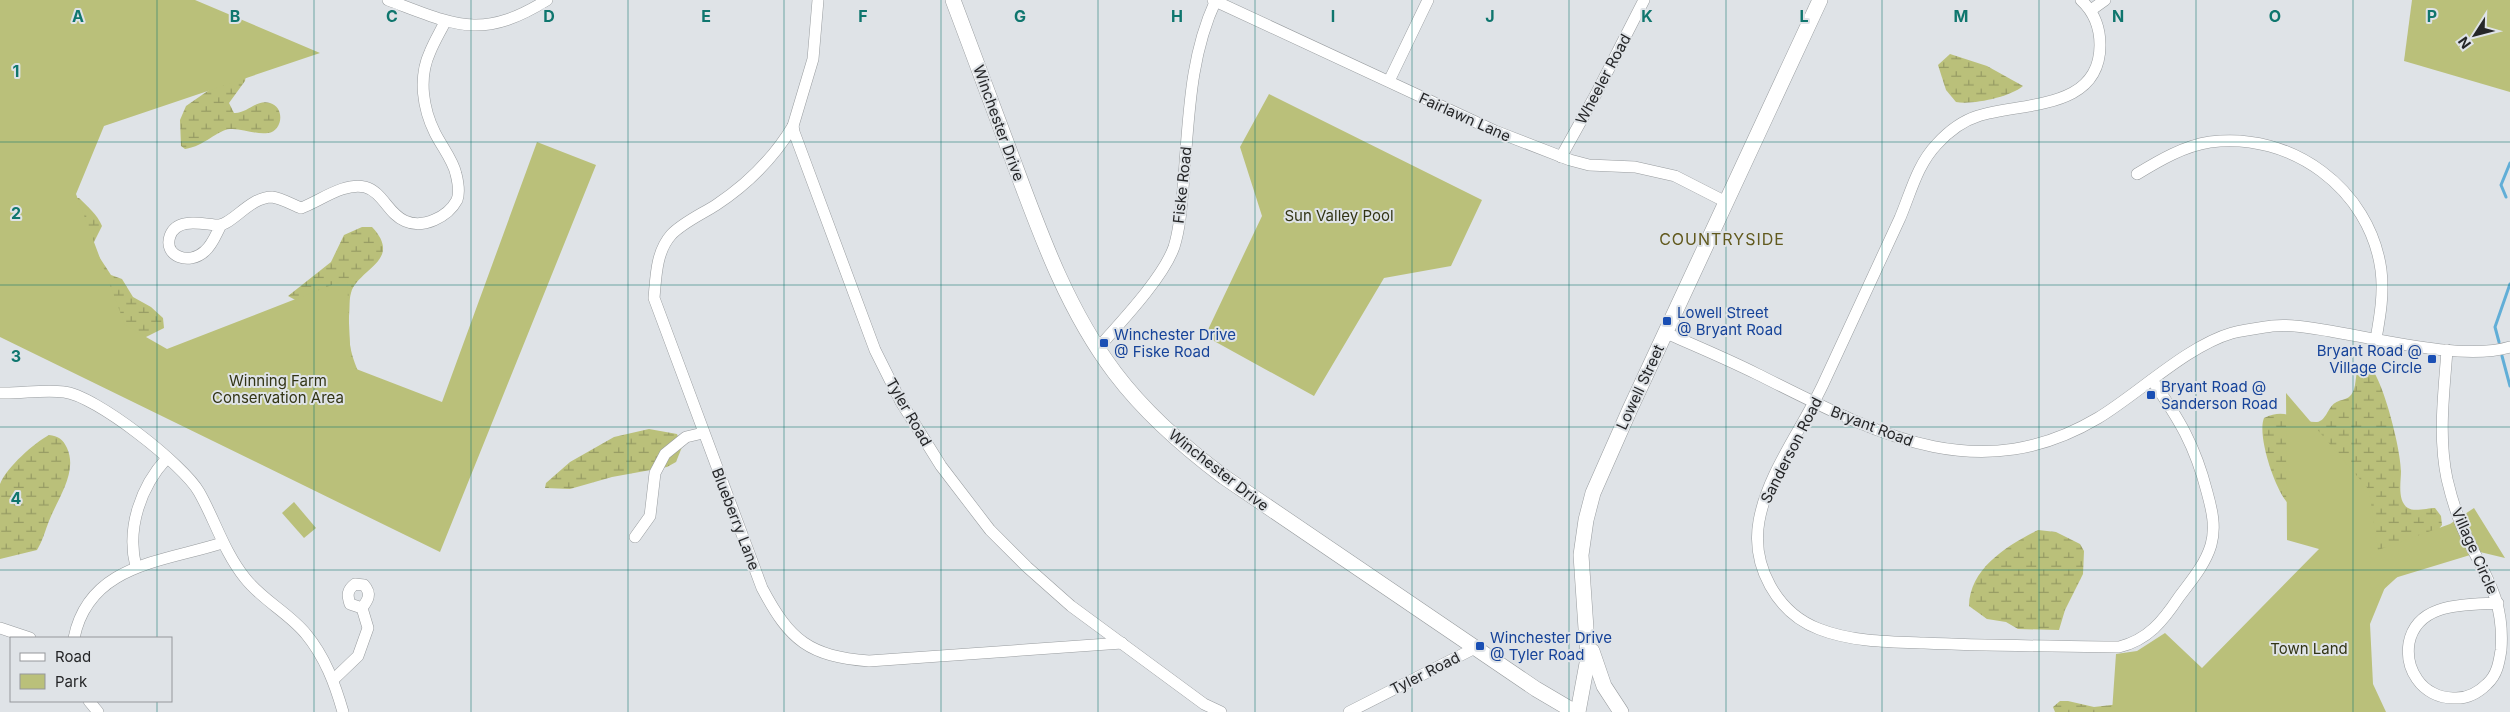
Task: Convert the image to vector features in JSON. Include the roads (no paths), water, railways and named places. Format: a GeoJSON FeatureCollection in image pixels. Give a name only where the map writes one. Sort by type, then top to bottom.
{"type":"FeatureCollection","features":[{"type":"Feature","properties":{"kind":"street"},"geometry":{"type":"LineString","coordinates":[[388,0],[445,22],[472,26],[498,24],[518,16],[546,0]]}},
{"type":"Feature","properties":{"kind":"street"},"geometry":{"type":"LineString","coordinates":[[793,126],[813,59],[818,0]]}},
{"type":"Feature","properties":{"kind":"street","name":"Winchester Drive"},"geometry":{"type":"LineString","coordinates":[[953,0],[1035,221],[1066,292],[1098,348],[1116,374],[1180,444],[1276,514],[1536,689],[1576,712]]}},
{"type":"Feature","properties":{"kind":"street","name":"Fiske Road"},"geometry":{"type":"LineString","coordinates":[[1098,348],[1146,291],[1166,264],[1174,247],[1182,206],[1191,87],[1196,54],[1205,22],[1215,0]]}},
{"type":"Feature","properties":{"kind":"street","name":"Fairlawn Lane"},"geometry":{"type":"LineString","coordinates":[[1215,0],[1461,116],[1560,157],[1589,165],[1635,167],[1675,176],[1726,202]]}},
{"type":"Feature","properties":{"kind":"street"},"geometry":{"type":"LineString","coordinates":[[1388,81],[1428,0]]}},
{"type":"Feature","properties":{"kind":"street","name":"Wheeler Road"},"geometry":{"type":"LineString","coordinates":[[1560,157],[1596,94],[1644,0]]}},
{"type":"Feature","properties":{"kind":"street","name":"Lowell Street"},"geometry":{"type":"LineString","coordinates":[[1576,712],[1588,658],[1584,602],[1583,540],[1593,493],[1820,0]]}},
{"type":"Feature","properties":{"kind":"street","name":"Sanderson Road"},"geometry":{"type":"LineString","coordinates":[[2082,0],[2091,10],[2098,27],[2099,55],[2090,77],[2077,90],[2054,102],[1975,117],[1951,130],[1926,157],[1814,404],[1777,470],[1764,503],[1758,524],[1759,555],[1767,580],[1781,602],[1800,620],[1819,629],[1846,637],[1896,642],[2119,647],[2143,638],[2165,617],[2203,564],[2213,531],[2212,510],[2196,452],[2182,425],[2152,380]]}},
{"type":"Feature","properties":{"kind":"street"},"geometry":{"type":"LineString","coordinates":[[2091,10],[2105,0]]}},
{"type":"Feature","properties":{"kind":"street"},"geometry":{"type":"LineString","coordinates":[[221,225],[260,199],[274,197],[301,208],[351,187],[366,187],[380,196],[392,212],[405,222],[422,224],[438,219],[450,210],[458,199],[459,183],[455,168],[435,132],[425,108],[423,91],[429,53],[445,22]]}},
{"type":"Feature","properties":{"kind":"street","name":"Blueberry Lane"},"geometry":{"type":"LineString","coordinates":[[793,126],[780,147],[758,173],[671,235],[661,254],[656,273],[654,298],[762,588],[776,615],[790,632],[810,649],[841,659],[869,661],[1122,643]]}},
{"type":"Feature","properties":{"kind":"street","name":"Tyler Road"},"geometry":{"type":"LineString","coordinates":[[793,126],[804,163],[875,350],[914,424],[942,466],[990,530],[1027,567],[1071,606],[1204,704],[1221,712]]}},
{"type":"Feature","properties":{"kind":"street"},"geometry":{"type":"LineString","coordinates":[[2137,174],[2179,152],[2210,142],[2226,141],[2258,143],[2274,147],[2290,152],[2317,167],[2351,200],[2368,226],[2374,240],[2381,271],[2382,287],[2376,338]]}},
{"type":"Feature","properties":{"kind":"street","name":"Bryant Road"},"geometry":{"type":"LineString","coordinates":[[1666,332],[1756,373],[1814,404],[1914,443],[1990,452],[2021,448],[2051,440],[2080,428],[2108,412],[2152,380],[2209,343],[2230,334],[2292,325],[2447,350],[2479,351],[2510,347]]}},
{"type":"Feature","properties":{"kind":"street","name":"Village Circle"},"geometry":{"type":"LineString","coordinates":[[2447,350],[2442,426],[2447,480],[2462,528],[2486,573],[2498,603],[2502,636],[2500,656],[2495,674],[2490,682],[2474,694],[2454,698],[2444,697],[2425,688],[2413,672],[2408,652],[2418,624],[2426,616],[2443,608],[2498,603]]}},
{"type":"Feature","properties":{"kind":"street"},"geometry":{"type":"LineString","coordinates":[[0,393],[65,392],[88,400],[120,419],[167,458],[198,490],[222,542],[245,579],[306,634],[334,679],[343,712]]}},
{"type":"Feature","properties":{"kind":"street"},"geometry":{"type":"LineString","coordinates":[[635,537],[650,516],[655,473],[665,454],[686,437],[703,432]]}},
{"type":"Feature","properties":{"kind":"street"},"geometry":{"type":"LineString","coordinates":[[136,567],[134,544],[140,499],[156,470],[167,458]]}},
{"type":"Feature","properties":{"kind":"street"},"geometry":{"type":"LineString","coordinates":[[74,637],[80,617],[97,593],[108,582],[136,567],[222,542]]}},
{"type":"Feature","properties":{"kind":"street"},"geometry":{"type":"LineString","coordinates":[[1584,602],[1594,659],[1604,686],[1621,712]]}},
{"type":"Feature","properties":{"kind":"street"},"geometry":{"type":"LineString","coordinates":[[334,679],[358,656],[368,628],[362,608]]}},
{"type":"Feature","properties":{"kind":"street"},"geometry":{"type":"LineString","coordinates":[[0,628],[27,637]]}},
{"type":"Feature","properties":{"kind":"street","name":"Tyler Road"},"geometry":{"type":"LineString","coordinates":[[1349,712],[1475,648]]}},
{"type":"Feature","properties":{"kind":"street"},"geometry":{"type":"LineString","coordinates":[[90,702],[98,712]]}},
{"type":"Feature","properties":{"kind":"waterway"},"geometry":{"type":"LineString","coordinates":[[2506,197],[2501,185],[2510,163]]}},
{"type":"Feature","properties":{"kind":"waterway"},"geometry":{"type":"LineString","coordinates":[[2499,342],[2495,327],[2510,284]]}},
{"type":"Feature","properties":{"kind":"waterway"},"geometry":{"type":"LineString","coordinates":[[2502,356],[2510,386]]}},
{"type":"Feature","properties":{"kind":"place","name":"Lowell Street @ Bryant Road"},"geometry":{"type":"Point","coordinates":[1667,321]}},
{"type":"Feature","properties":{"kind":"place","name":"Winchester Drive @ Fiske Road"},"geometry":{"type":"Point","coordinates":[1104,343]}},
{"type":"Feature","properties":{"kind":"place","name":"Bryant Road @ Village Circle"},"geometry":{"type":"Point","coordinates":[2432,359]}},
{"type":"Feature","properties":{"kind":"place","name":"Bryant Road @ Sanderson Road"},"geometry":{"type":"Point","coordinates":[2151,395]}},
{"type":"Feature","properties":{"kind":"place","name":"Winchester Drive @ Tyler Road"},"geometry":{"type":"Point","coordinates":[1480,646]}},
{"type":"Feature","properties":{"kind":"district","name":"COUNTRYSIDE"},"geometry":{"type":"Point","coordinates":[1722,239]}},
{"type":"Feature","properties":{"kind":"park label","name":"Sun Valley Pool"},"geometry":{"type":"Point","coordinates":[1339,215]}},
{"type":"Feature","properties":{"kind":"park label","name":"Winning Farm Conservation Area"},"geometry":{"type":"Point","coordinates":[278,388]}},
{"type":"Feature","properties":{"kind":"park label","name":"Town Land"},"geometry":{"type":"Point","coordinates":[2309,648]}}]}
